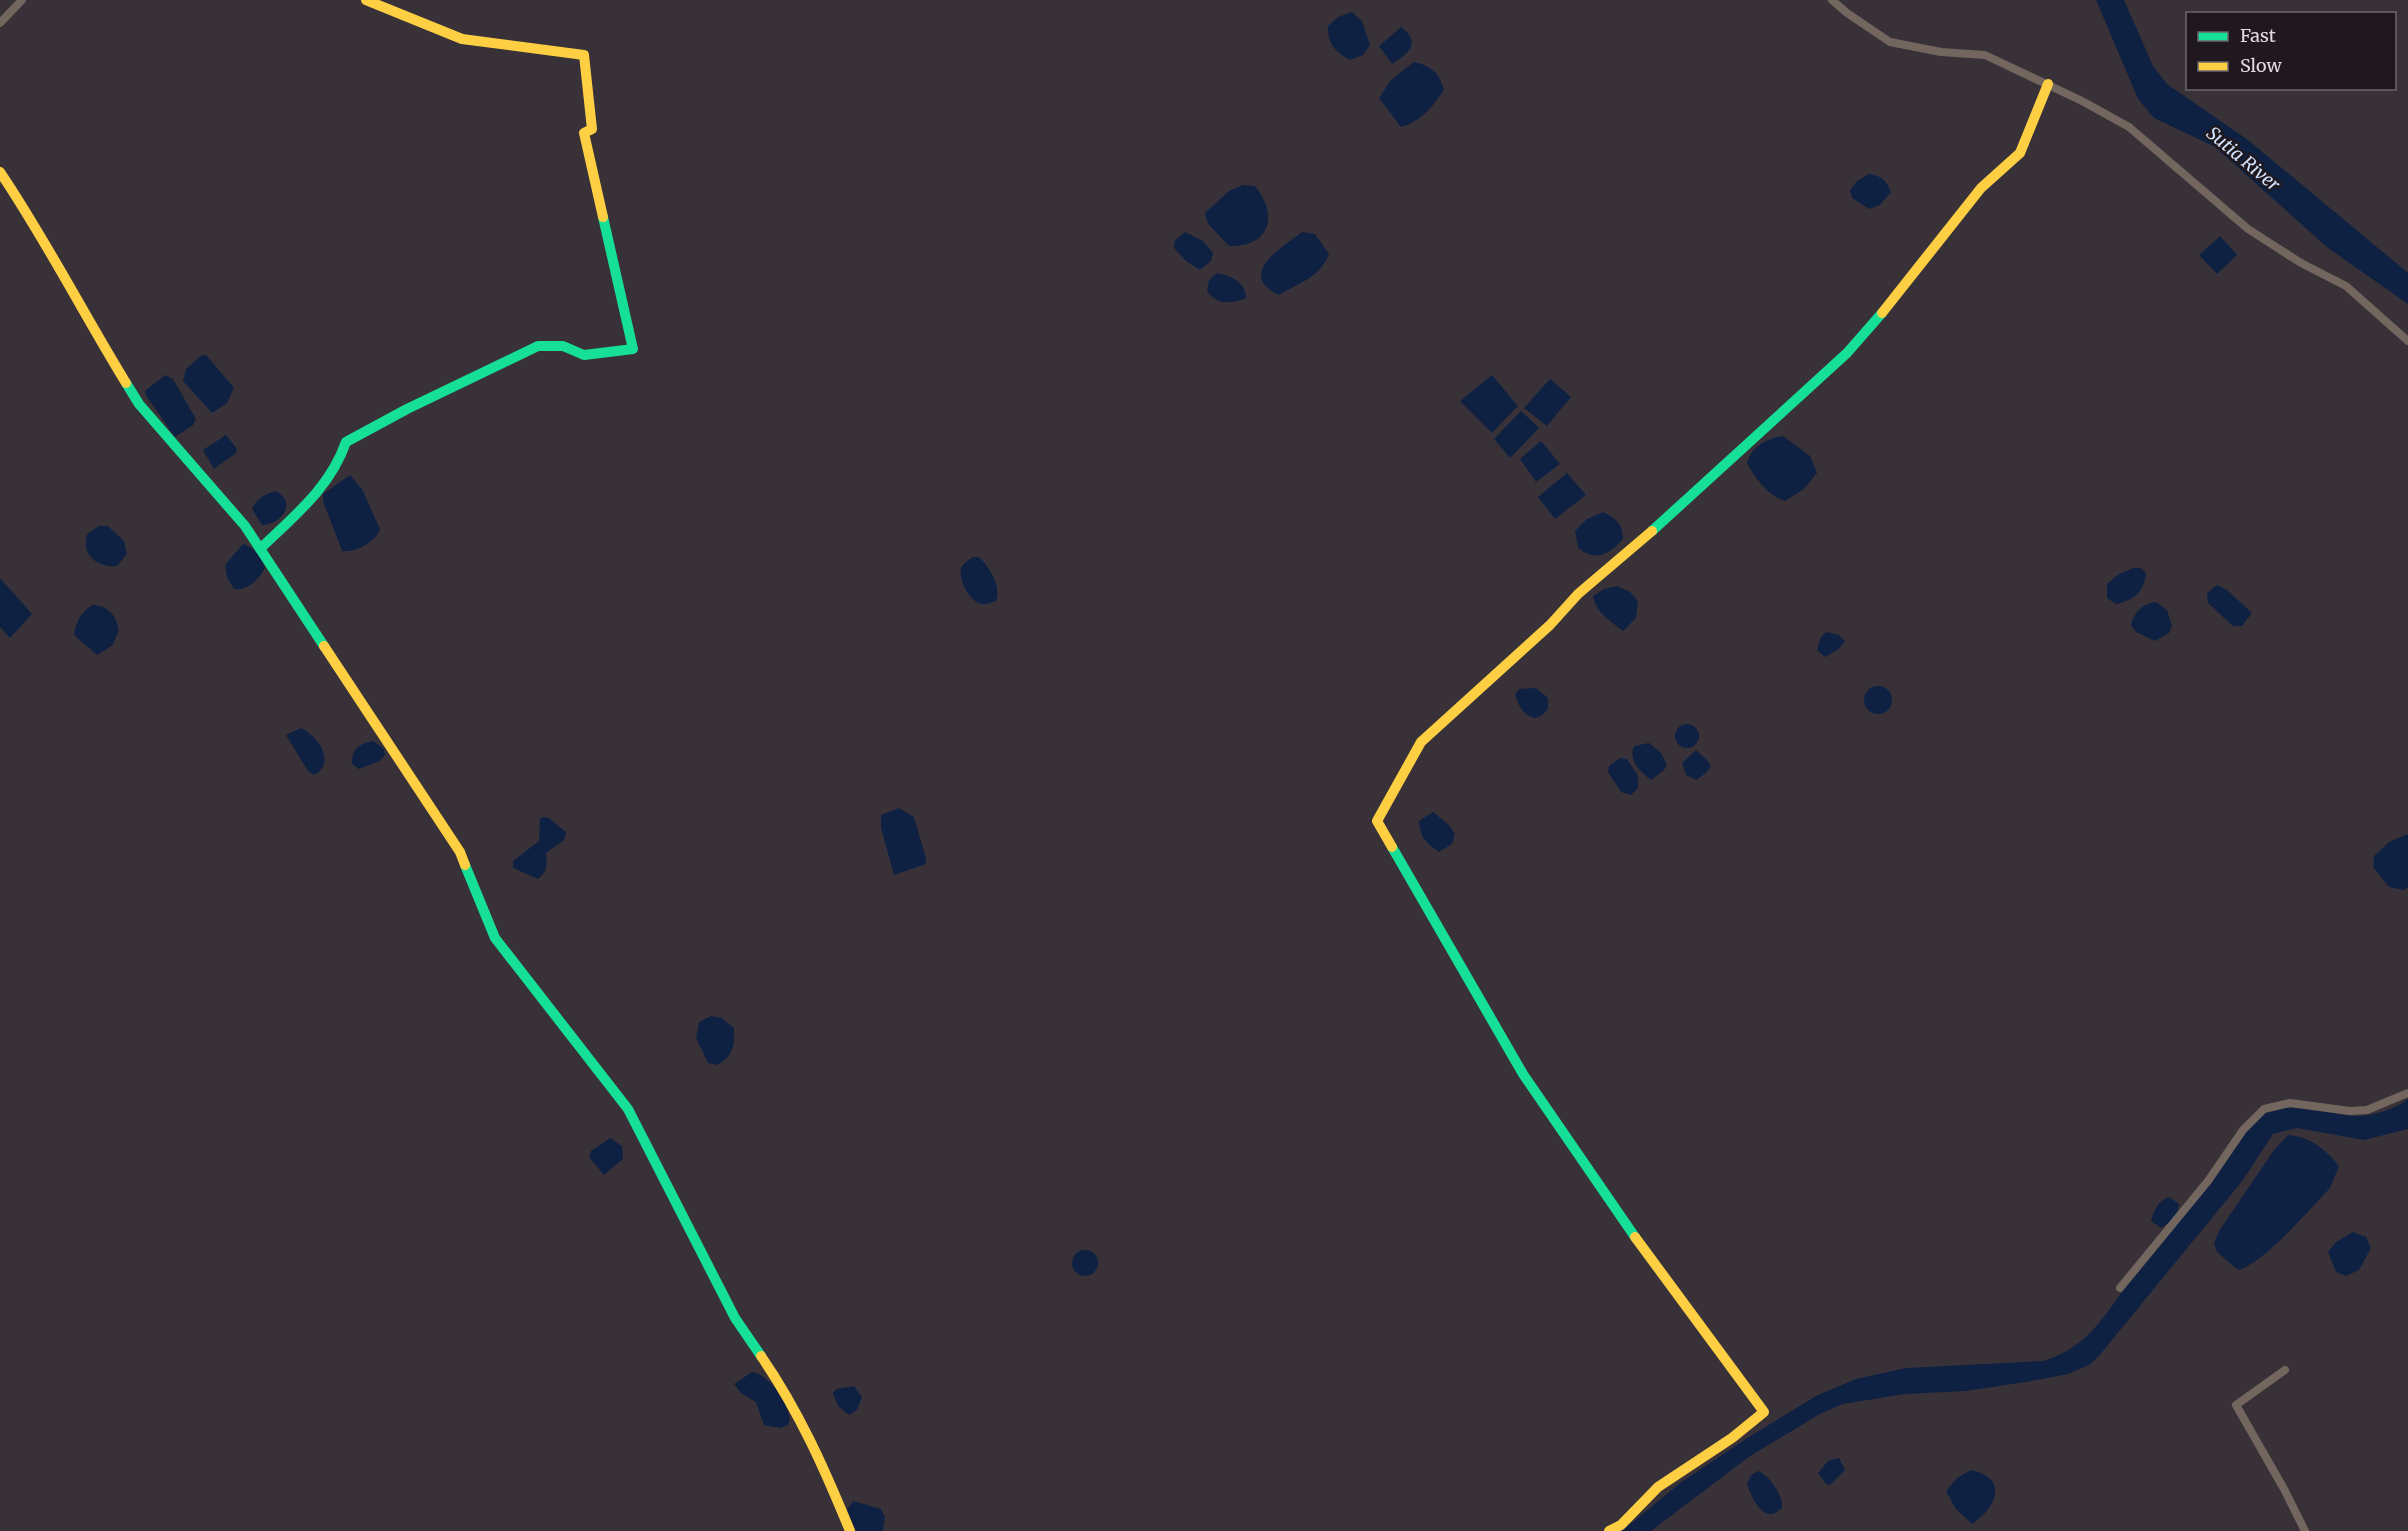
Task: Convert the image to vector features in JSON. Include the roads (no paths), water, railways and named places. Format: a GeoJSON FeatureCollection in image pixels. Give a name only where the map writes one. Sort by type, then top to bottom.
{"type":"FeatureCollection","features":[{"type":"Feature","properties":{"kind":"street"},"geometry":{"type":"LineString","coordinates":[[0,23],[22,0]]}},
{"type":"Feature","properties":{"kind":"street"},"geometry":{"type":"LineString","coordinates":[[260,549],[328,480],[341,460],[346,442],[407,409],[495,369],[538,346],[563,346],[584,355],[633,349],[584,133],[592,129],[584,55],[462,39],[366,0]]}},
{"type":"Feature","properties":{"kind":"street"},"geometry":{"type":"LineString","coordinates":[[1832,0],[1847,14],[1890,42],[1941,52],[1985,55],[2048,84],[2129,127],[2248,229],[2301,263],[2346,286],[2408,341]]}},
{"type":"Feature","properties":{"kind":"street"},"geometry":{"type":"LineString","coordinates":[[1609,1531],[1621,1525],[1658,1487],[1732,1438],[1764,1412],[1657,1269],[1523,1074],[1377,821],[1421,742],[1550,625],[1578,594],[1641,541],[1847,353],[1894,298],[1981,188],[2020,153],[2048,84]]}},
{"type":"Feature","properties":{"kind":"street"},"geometry":{"type":"LineString","coordinates":[[0,172],[36,225],[85,317],[139,404],[245,526],[460,852],[495,938],[628,1109],[735,1318],[789,1397],[826,1473],[850,1531]]}},
{"type":"Feature","properties":{"kind":"street"},"geometry":{"type":"LineString","coordinates":[[2120,1288],[2208,1181],[2243,1130],[2264,1109],[2289,1103],[2312,1104],[2350,1111],[2367,1110],[2408,1093]]}},
{"type":"Feature","properties":{"kind":"street"},"geometry":{"type":"LineString","coordinates":[[2285,1370],[2236,1404],[2305,1531]]}},
{"type":"Feature","properties":{"kind":"water","name":"Sutia River"},"geometry":{"type":"Polygon","coordinates":[[[2096,0],[2124,0],[2153,66],[2167,84],[2248,140],[2408,273],[2408,304],[2328,248],[2215,147],[2154,118],[2138,99],[2096,0]]]}},
{"type":"Feature","properties":{"kind":"water"},"geometry":{"type":"Polygon","coordinates":[[[1352,12],[1362,21],[1370,45],[1363,55],[1350,60],[1333,47],[1329,38],[1328,26],[1338,17],[1352,12]]]}},
{"type":"Feature","properties":{"kind":"water"},"geometry":{"type":"Polygon","coordinates":[[[1401,27],[1411,38],[1412,43],[1408,52],[1392,64],[1379,46],[1401,27]]]}},
{"type":"Feature","properties":{"kind":"water"},"geometry":{"type":"Polygon","coordinates":[[[1414,62],[1434,71],[1444,90],[1420,117],[1401,127],[1379,98],[1391,80],[1414,62]]]}},
{"type":"Feature","properties":{"kind":"water"},"geometry":{"type":"Polygon","coordinates":[[[1869,174],[1883,179],[1891,192],[1880,205],[1869,209],[1852,198],[1850,190],[1857,181],[1869,174]]]}},
{"type":"Feature","properties":{"kind":"water"},"geometry":{"type":"Polygon","coordinates":[[[1243,185],[1255,186],[1262,197],[1267,208],[1266,228],[1262,235],[1254,241],[1229,246],[1208,224],[1205,213],[1229,191],[1243,185]]]}},
{"type":"Feature","properties":{"kind":"water"},"geometry":{"type":"Polygon","coordinates":[[[1185,232],[1203,241],[1213,253],[1211,261],[1200,270],[1186,261],[1174,248],[1175,240],[1185,232]]]}},
{"type":"Feature","properties":{"kind":"water"},"geometry":{"type":"Polygon","coordinates":[[[1302,232],[1315,234],[1329,254],[1315,274],[1279,295],[1267,287],[1262,279],[1262,270],[1274,253],[1302,232]]]}},
{"type":"Feature","properties":{"kind":"water"},"geometry":{"type":"Polygon","coordinates":[[[2220,236],[2237,255],[2217,274],[2199,255],[2220,236]]]}},
{"type":"Feature","properties":{"kind":"water"},"geometry":{"type":"Polygon","coordinates":[[[1217,273],[1240,283],[1246,298],[1225,302],[1211,296],[1207,292],[1209,280],[1217,273]]]}},
{"type":"Feature","properties":{"kind":"water"},"geometry":{"type":"Polygon","coordinates":[[[202,355],[207,356],[234,388],[227,403],[212,413],[183,381],[186,369],[202,355]]]}},
{"type":"Feature","properties":{"kind":"water"},"geometry":{"type":"Polygon","coordinates":[[[165,375],[173,379],[196,419],[193,425],[175,437],[145,394],[146,390],[165,375]]]}},
{"type":"Feature","properties":{"kind":"water"},"geometry":{"type":"Polygon","coordinates":[[[1492,375],[1518,406],[1492,433],[1460,401],[1492,375]]]}},
{"type":"Feature","properties":{"kind":"water"},"geometry":{"type":"Polygon","coordinates":[[[1550,379],[1571,397],[1547,426],[1524,408],[1550,379]]]}},
{"type":"Feature","properties":{"kind":"water"},"geometry":{"type":"Polygon","coordinates":[[[1521,411],[1539,428],[1510,458],[1494,439],[1521,411]]]}},
{"type":"Feature","properties":{"kind":"water"},"geometry":{"type":"Polygon","coordinates":[[[226,435],[237,449],[236,453],[214,469],[203,450],[226,435]]]}},
{"type":"Feature","properties":{"kind":"water"},"geometry":{"type":"Polygon","coordinates":[[[1783,436],[1810,456],[1817,473],[1804,489],[1785,501],[1773,495],[1763,486],[1747,463],[1752,452],[1760,444],[1783,436]]]}},
{"type":"Feature","properties":{"kind":"water"},"geometry":{"type":"Polygon","coordinates":[[[1541,441],[1560,464],[1536,482],[1520,459],[1541,441]]]}},
{"type":"Feature","properties":{"kind":"water"},"geometry":{"type":"Polygon","coordinates":[[[1567,473],[1586,495],[1555,519],[1538,497],[1567,473]]]}},
{"type":"Feature","properties":{"kind":"water"},"geometry":{"type":"Polygon","coordinates":[[[350,475],[362,489],[380,529],[378,534],[365,546],[342,551],[323,501],[323,494],[350,475]]]}},
{"type":"Feature","properties":{"kind":"water"},"geometry":{"type":"Polygon","coordinates":[[[276,491],[286,501],[284,512],[275,521],[262,525],[252,509],[262,497],[276,491]]]}},
{"type":"Feature","properties":{"kind":"water"},"geometry":{"type":"Polygon","coordinates":[[[1603,512],[1618,522],[1622,529],[1623,539],[1607,553],[1591,555],[1578,548],[1575,531],[1587,519],[1603,512]]]}},
{"type":"Feature","properties":{"kind":"water"},"geometry":{"type":"Polygon","coordinates":[[[99,526],[108,526],[124,541],[127,554],[117,566],[103,565],[88,553],[87,534],[99,526]]]}},
{"type":"Feature","properties":{"kind":"water"},"geometry":{"type":"Polygon","coordinates":[[[243,544],[251,547],[257,553],[265,568],[252,583],[244,588],[234,589],[227,577],[225,565],[243,544]]]}},
{"type":"Feature","properties":{"kind":"water"},"geometry":{"type":"Polygon","coordinates":[[[973,557],[979,557],[993,577],[997,589],[996,601],[986,604],[977,603],[965,589],[961,576],[962,566],[973,557]]]}},
{"type":"Feature","properties":{"kind":"water"},"geometry":{"type":"Polygon","coordinates":[[[2133,568],[2141,568],[2146,573],[2143,585],[2133,597],[2116,604],[2107,598],[2107,584],[2119,574],[2133,568]]]}},
{"type":"Feature","properties":{"kind":"water"},"geometry":{"type":"Polygon","coordinates":[[[0,578],[32,614],[10,638],[0,627],[0,578]]]}},
{"type":"Feature","properties":{"kind":"water"},"geometry":{"type":"Polygon","coordinates":[[[2217,585],[2227,590],[2252,613],[2242,626],[2233,626],[2208,603],[2207,593],[2217,585]]]}},
{"type":"Feature","properties":{"kind":"water"},"geometry":{"type":"Polygon","coordinates":[[[1617,586],[1630,592],[1638,601],[1636,618],[1623,631],[1601,612],[1593,596],[1604,589],[1617,586]]]}},
{"type":"Feature","properties":{"kind":"water"},"geometry":{"type":"Polygon","coordinates":[[[2156,602],[2167,610],[2172,626],[2169,633],[2155,641],[2136,632],[2131,625],[2140,609],[2156,602]]]}},
{"type":"Feature","properties":{"kind":"water"},"geometry":{"type":"Polygon","coordinates":[[[92,605],[107,609],[115,619],[119,630],[113,645],[97,655],[74,635],[80,618],[92,605]]]}},
{"type":"Feature","properties":{"kind":"water"},"geometry":{"type":"Polygon","coordinates":[[[1826,632],[1839,635],[1845,641],[1839,649],[1825,657],[1817,650],[1821,637],[1826,632]]]}},
{"type":"Feature","properties":{"kind":"water"},"geometry":{"type":"Polygon","coordinates":[[[1878,686],[1888,690],[1892,700],[1888,710],[1878,714],[1868,710],[1864,700],[1868,690],[1878,686]]]}},
{"type":"Feature","properties":{"kind":"water"},"geometry":{"type":"Polygon","coordinates":[[[1536,688],[1548,698],[1548,708],[1543,714],[1533,718],[1520,707],[1515,694],[1519,689],[1536,688]]]}},
{"type":"Feature","properties":{"kind":"water"},"geometry":{"type":"Polygon","coordinates":[[[1687,724],[1695,728],[1699,736],[1695,744],[1687,748],[1679,744],[1675,736],[1679,728],[1687,724]]]}},
{"type":"Feature","properties":{"kind":"water"},"geometry":{"type":"Polygon","coordinates":[[[301,728],[319,743],[324,757],[321,770],[314,775],[308,771],[286,735],[301,728]]]}},
{"type":"Feature","properties":{"kind":"water"},"geometry":{"type":"Polygon","coordinates":[[[373,741],[384,749],[385,755],[380,761],[359,769],[352,764],[355,750],[360,745],[373,741]]]}},
{"type":"Feature","properties":{"kind":"water"},"geometry":{"type":"Polygon","coordinates":[[[1649,743],[1661,753],[1667,765],[1651,780],[1639,769],[1633,756],[1634,746],[1649,743]]]}},
{"type":"Feature","properties":{"kind":"water"},"geometry":{"type":"Polygon","coordinates":[[[1696,750],[1711,766],[1696,780],[1686,775],[1682,763],[1696,750]]]}},
{"type":"Feature","properties":{"kind":"water"},"geometry":{"type":"Polygon","coordinates":[[[1620,758],[1627,759],[1638,776],[1638,788],[1631,795],[1621,792],[1608,772],[1609,766],[1620,758]]]}},
{"type":"Feature","properties":{"kind":"water"},"geometry":{"type":"Polygon","coordinates":[[[899,808],[914,817],[926,864],[894,875],[881,828],[881,815],[899,808]]]}},
{"type":"Feature","properties":{"kind":"water"},"geometry":{"type":"Polygon","coordinates":[[[1433,812],[1449,825],[1455,834],[1452,844],[1439,852],[1424,839],[1419,821],[1433,812]]]}},
{"type":"Feature","properties":{"kind":"water"},"geometry":{"type":"Polygon","coordinates":[[[549,818],[566,832],[564,840],[546,853],[546,867],[538,879],[513,868],[513,861],[539,841],[540,819],[549,818]]]}},
{"type":"Feature","properties":{"kind":"water"},"geometry":{"type":"Polygon","coordinates":[[[2408,834],[2408,887],[2404,890],[2389,887],[2373,867],[2374,856],[2389,842],[2408,834]]]}},
{"type":"Feature","properties":{"kind":"water"},"geometry":{"type":"Polygon","coordinates":[[[711,1016],[722,1018],[734,1028],[730,1055],[717,1065],[708,1063],[696,1038],[699,1022],[711,1016]]]}},
{"type":"Feature","properties":{"kind":"water"},"geometry":{"type":"Polygon","coordinates":[[[2408,1099],[2408,1129],[2364,1140],[2297,1128],[2273,1134],[2243,1180],[2089,1365],[2068,1374],[2032,1381],[1966,1391],[1905,1394],[1843,1404],[1820,1414],[1750,1456],[1651,1531],[1618,1531],[1632,1523],[1680,1483],[1749,1437],[1816,1396],[1856,1379],[1906,1368],[2043,1361],[2075,1345],[2100,1322],[2141,1265],[2214,1178],[2242,1135],[2263,1113],[2271,1109],[2294,1108],[2364,1116],[2391,1109],[2408,1099]]]}},
{"type":"Feature","properties":{"kind":"water"},"geometry":{"type":"Polygon","coordinates":[[[2288,1135],[2311,1141],[2339,1166],[2330,1188],[2299,1221],[2260,1258],[2238,1270],[2217,1252],[2214,1243],[2219,1231],[2274,1150],[2288,1135]]]}},
{"type":"Feature","properties":{"kind":"water"},"geometry":{"type":"Polygon","coordinates":[[[610,1138],[622,1146],[623,1159],[604,1175],[589,1157],[591,1151],[610,1138]]]}},
{"type":"Feature","properties":{"kind":"water"},"geometry":{"type":"Polygon","coordinates":[[[2169,1197],[2179,1204],[2176,1218],[2161,1228],[2151,1221],[2157,1206],[2169,1197]]]}},
{"type":"Feature","properties":{"kind":"water"},"geometry":{"type":"Polygon","coordinates":[[[2353,1232],[2366,1237],[2371,1248],[2359,1270],[2346,1276],[2336,1272],[2328,1252],[2336,1242],[2353,1232]]]}},
{"type":"Feature","properties":{"kind":"water"},"geometry":{"type":"Polygon","coordinates":[[[1085,1250],[1094,1254],[1098,1263],[1094,1272],[1085,1276],[1076,1272],[1072,1263],[1076,1254],[1085,1250]]]}},
{"type":"Feature","properties":{"kind":"water"},"geometry":{"type":"Polygon","coordinates":[[[752,1372],[766,1378],[779,1393],[788,1410],[788,1425],[780,1428],[764,1425],[756,1402],[741,1393],[734,1384],[752,1372]]]}},
{"type":"Feature","properties":{"kind":"water"},"geometry":{"type":"Polygon","coordinates":[[[854,1386],[862,1397],[857,1410],[849,1415],[838,1406],[833,1393],[836,1389],[854,1386]]]}},
{"type":"Feature","properties":{"kind":"water"},"geometry":{"type":"Polygon","coordinates":[[[1839,1458],[1845,1470],[1830,1485],[1826,1484],[1818,1473],[1828,1461],[1839,1458]]]}},
{"type":"Feature","properties":{"kind":"water"},"geometry":{"type":"Polygon","coordinates":[[[1971,1470],[1983,1474],[1995,1486],[1993,1502],[1988,1510],[1972,1524],[1955,1508],[1946,1491],[1957,1478],[1971,1470]]]}},
{"type":"Feature","properties":{"kind":"water"},"geometry":{"type":"Polygon","coordinates":[[[1758,1471],[1771,1481],[1781,1498],[1782,1508],[1776,1513],[1764,1512],[1749,1490],[1747,1484],[1751,1475],[1758,1471]]]}},
{"type":"Feature","properties":{"kind":"water"},"geometry":{"type":"Polygon","coordinates":[[[853,1501],[881,1509],[885,1517],[883,1531],[856,1531],[847,1510],[853,1501]]]}}]}
